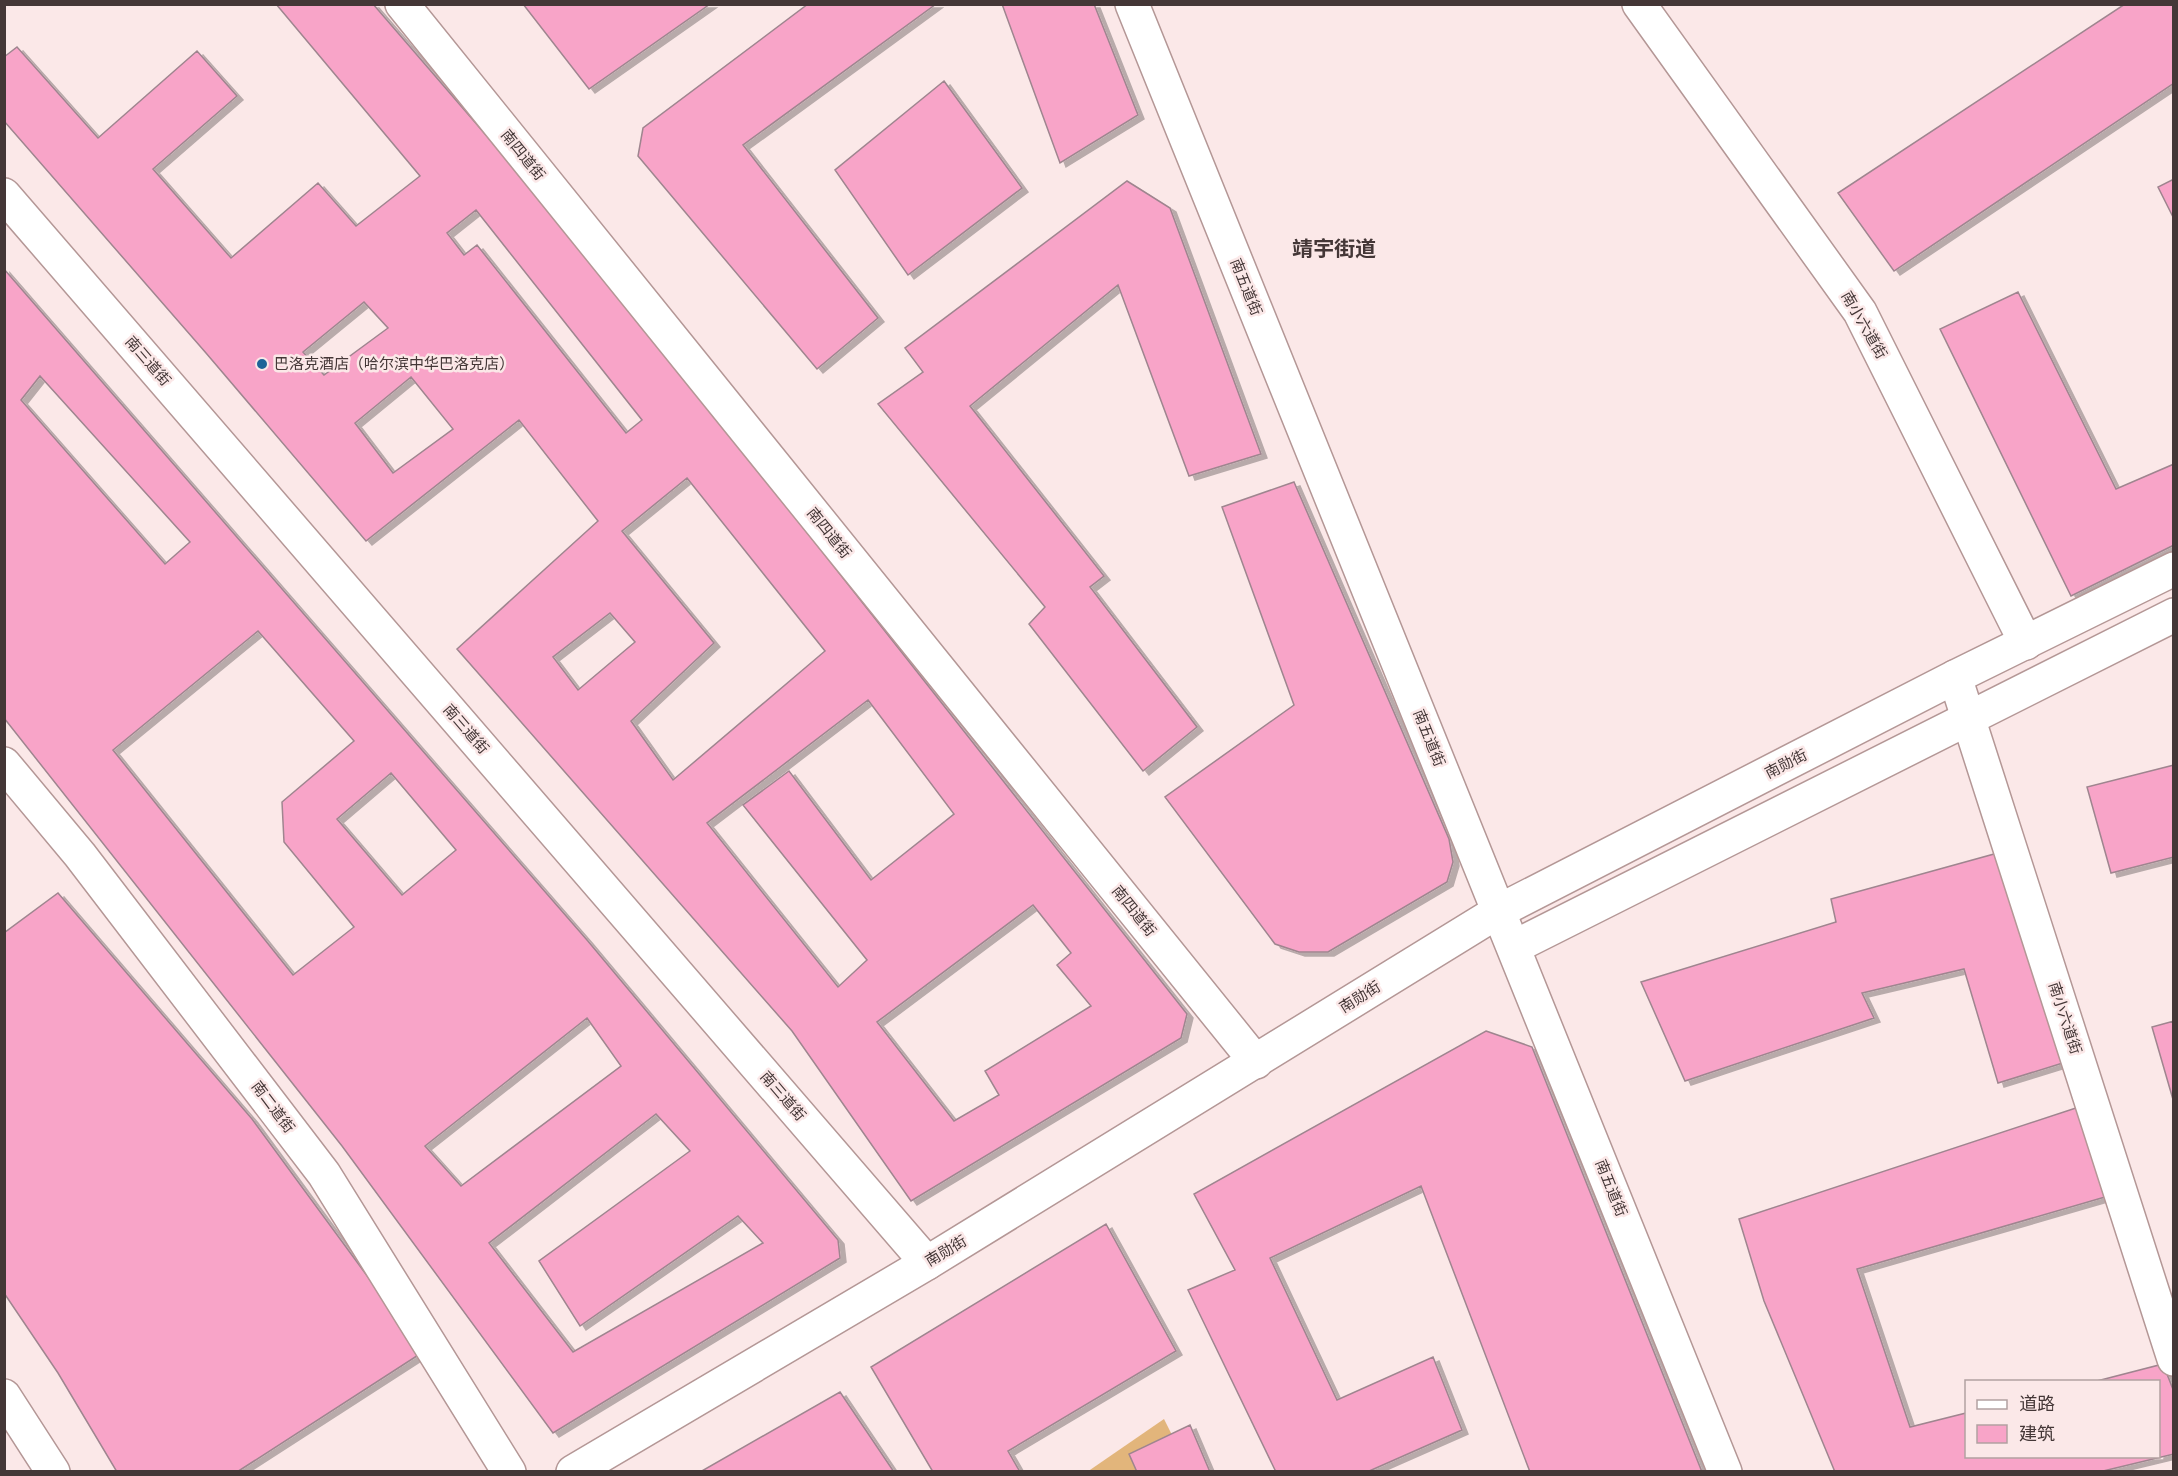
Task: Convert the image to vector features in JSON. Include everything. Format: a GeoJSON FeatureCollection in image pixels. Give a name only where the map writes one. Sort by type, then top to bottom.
{"type":"FeatureCollection","features":[{"type":"Feature","properties":{"kind":"street","name":"南四道街"},"geometry":{"type":"LineString","coordinates":[[402,4],[1256,1062]]}},
{"type":"Feature","properties":{"kind":"street","name":"南五道街"},"geometry":{"type":"LineString","coordinates":[[1132,4],[1725,1472]]}},
{"type":"Feature","properties":{"kind":"street","name":"南小六道街"},"geometry":{"type":"LineString","coordinates":[[1639,4],[1860,312],[2026,643]]}},
{"type":"Feature","properties":{"kind":"street","name":"南三道街"},"geometry":{"type":"LineString","coordinates":[[4,195],[927,1263]]}},
{"type":"Feature","properties":{"kind":"street","name":"南勋街"},"geometry":{"type":"LineString","coordinates":[[573,1472],[927,1263],[1499,911],[1955,677],[2174,569]]}},
{"type":"Feature","properties":{"kind":"street"},"geometry":{"type":"LineString","coordinates":[[1514,947],[2174,615]]}},
{"type":"Feature","properties":{"kind":"street","name":"南小六道街"},"geometry":{"type":"LineString","coordinates":[[1955,677],[2174,1359]]}},
{"type":"Feature","properties":{"kind":"street","name":"南二道街"},"geometry":{"type":"LineString","coordinates":[[4,764],[80,855],[324,1174],[509,1472]]}},
{"type":"Feature","properties":{"kind":"street"},"geometry":{"type":"LineString","coordinates":[[4,1396],[53,1472]]}},
{"type":"Feature","properties":{"kind":"shaded area"},"geometry":{"type":"Polygon","coordinates":[[[1164,1419],[1190,1471],[1087,1472],[1164,1419]]]}},
{"type":"Feature","properties":{"kind":"building"},"geometry":{"type":"Polygon","coordinates":[[[276,4],[373,4],[574,237],[1187,1014],[1181,1038],[911,1201],[792,1031],[457,649],[598,521],[519,420],[366,541],[4,121],[4,57],[17,47],[98,138],[197,51],[237,96],[153,169],[231,258],[318,183],[356,226],[420,176],[276,4]],[[476,210],[447,233],[464,255],[477,245],[626,433],[642,420],[476,210]],[[364,302],[303,352],[324,375],[388,328],[364,302]],[[411,377],[355,423],[393,473],[453,429],[411,377]],[[687,478],[622,531],[714,643],[631,721],[673,780],[825,651],[687,478]],[[610,613],[553,657],[578,690],[635,642],[610,613]],[[868,700],[707,823],[838,987],[867,960],[743,805],[789,771],[871,880],[954,814],[868,700]],[[1033,905],[877,1022],[954,1121],[999,1095],[985,1071],[1091,1006],[1057,965],[1071,953],[1033,905]]]}},
{"type":"Feature","properties":{"kind":"building"},"geometry":{"type":"Polygon","coordinates":[[[523,4],[710,4],[589,89],[523,4]]]}},
{"type":"Feature","properties":{"kind":"building"},"geometry":{"type":"Polygon","coordinates":[[[808,4],[936,4],[743,145],[878,318],[817,369],[638,156],[643,128],[808,4]]]}},
{"type":"Feature","properties":{"kind":"building"},"geometry":{"type":"Polygon","coordinates":[[[1002,4],[1094,4],[1138,115],[1060,163],[1002,4]]]}},
{"type":"Feature","properties":{"kind":"building"},"geometry":{"type":"Polygon","coordinates":[[[2125,4],[2174,4],[2174,83],[1894,271],[1838,193],[2125,4]]]}},
{"type":"Feature","properties":{"kind":"building"},"geometry":{"type":"Polygon","coordinates":[[[944,81],[1022,188],[908,275],[835,170],[944,81]]]}},
{"type":"Feature","properties":{"kind":"building"},"geometry":{"type":"Polygon","coordinates":[[[2174,179],[2174,219],[2158,187],[2174,179]]]}},
{"type":"Feature","properties":{"kind":"building"},"geometry":{"type":"Polygon","coordinates":[[[1127,181],[1170,208],[1261,454],[1189,476],[1118,285],[970,406],[1104,576],[1090,587],[1197,727],[1143,771],[1029,624],[1045,607],[878,404],[923,372],[905,348],[1127,181]]]}},
{"type":"Feature","properties":{"kind":"building"},"geometry":{"type":"Polygon","coordinates":[[[4,269],[587,940],[838,1240],[840,1258],[553,1433],[342,1146],[4,718],[4,269]],[[40,376],[21,400],[165,564],[190,542],[40,376]],[[258,631],[113,750],[293,975],[354,927],[284,842],[282,802],[354,741],[258,631]],[[391,773],[337,819],[402,895],[456,850],[391,773]],[[587,1018],[425,1146],[461,1186],[621,1066],[587,1018]],[[656,1114],[489,1243],[573,1352],[763,1243],[738,1216],[580,1326],[539,1261],[690,1151],[656,1114]]]}},
{"type":"Feature","properties":{"kind":"building"},"geometry":{"type":"Polygon","coordinates":[[[2018,292],[2116,489],[2174,464],[2174,545],[2071,596],[1940,329],[2018,292]]]}},
{"type":"Feature","properties":{"kind":"building"},"geometry":{"type":"Polygon","coordinates":[[[1294,482],[1449,839],[1453,862],[1447,882],[1328,952],[1299,952],[1275,944],[1165,797],[1294,705],[1222,507],[1294,482]]]}},
{"type":"Feature","properties":{"kind":"building"},"geometry":{"type":"Polygon","coordinates":[[[2174,765],[2174,857],[2111,873],[2087,787],[2174,765]]]}},
{"type":"Feature","properties":{"kind":"building"},"geometry":{"type":"Polygon","coordinates":[[[2005,851],[2066,1062],[1998,1083],[1964,969],[1862,993],[1874,1018],[1685,1081],[1641,982],[1836,922],[1831,899],[2005,851]]]}},
{"type":"Feature","properties":{"kind":"building"},"geometry":{"type":"Polygon","coordinates":[[[58,893],[252,1119],[423,1352],[237,1472],[117,1472],[58,1373],[4,1293],[4,933],[58,893]]]}},
{"type":"Feature","properties":{"kind":"building"},"geometry":{"type":"Polygon","coordinates":[[[2174,1021],[2174,1103],[2152,1027],[2174,1021]]]}},
{"type":"Feature","properties":{"kind":"building"},"geometry":{"type":"Polygon","coordinates":[[[1486,1031],[1532,1047],[1702,1472],[1530,1472],[1421,1186],[1270,1258],[1337,1400],[1433,1357],[1462,1430],[1367,1472],[1276,1472],[1188,1290],[1235,1270],[1194,1194],[1486,1031]]]}},
{"type":"Feature","properties":{"kind":"building"},"geometry":{"type":"Polygon","coordinates":[[[2082,1106],[2105,1197],[1857,1269],[1910,1427],[1965,1413],[1965,1458],[2157,1458],[2099,1472],[1835,1472],[1764,1301],[1739,1219],[2082,1106]]]}},
{"type":"Feature","properties":{"kind":"building"},"geometry":{"type":"Polygon","coordinates":[[[1106,1224],[1176,1351],[1008,1451],[1020,1472],[933,1472],[871,1367],[1106,1224]]]}},
{"type":"Feature","properties":{"kind":"building"},"geometry":{"type":"Polygon","coordinates":[[[2163,1364],[2174,1392],[2174,1454],[2160,1457],[2160,1380],[2101,1380],[2163,1364]]]}},
{"type":"Feature","properties":{"kind":"building"},"geometry":{"type":"Polygon","coordinates":[[[840,1392],[894,1472],[700,1472],[840,1392]]]}},
{"type":"Feature","properties":{"kind":"building"},"geometry":{"type":"Polygon","coordinates":[[[1190,1425],[1210,1472],[1137,1472],[1129,1454],[1190,1425]]]}},
{"type":"Feature","properties":{"kind":"place","name":"巴洛克酒店（哈尔滨中华巴洛克店）"},"geometry":{"type":"Point","coordinates":[262,364]}},
{"type":"Feature","properties":{"kind":"district","name":"靖宇街道"},"geometry":{"type":"Point","coordinates":[1334,249]}}]}
